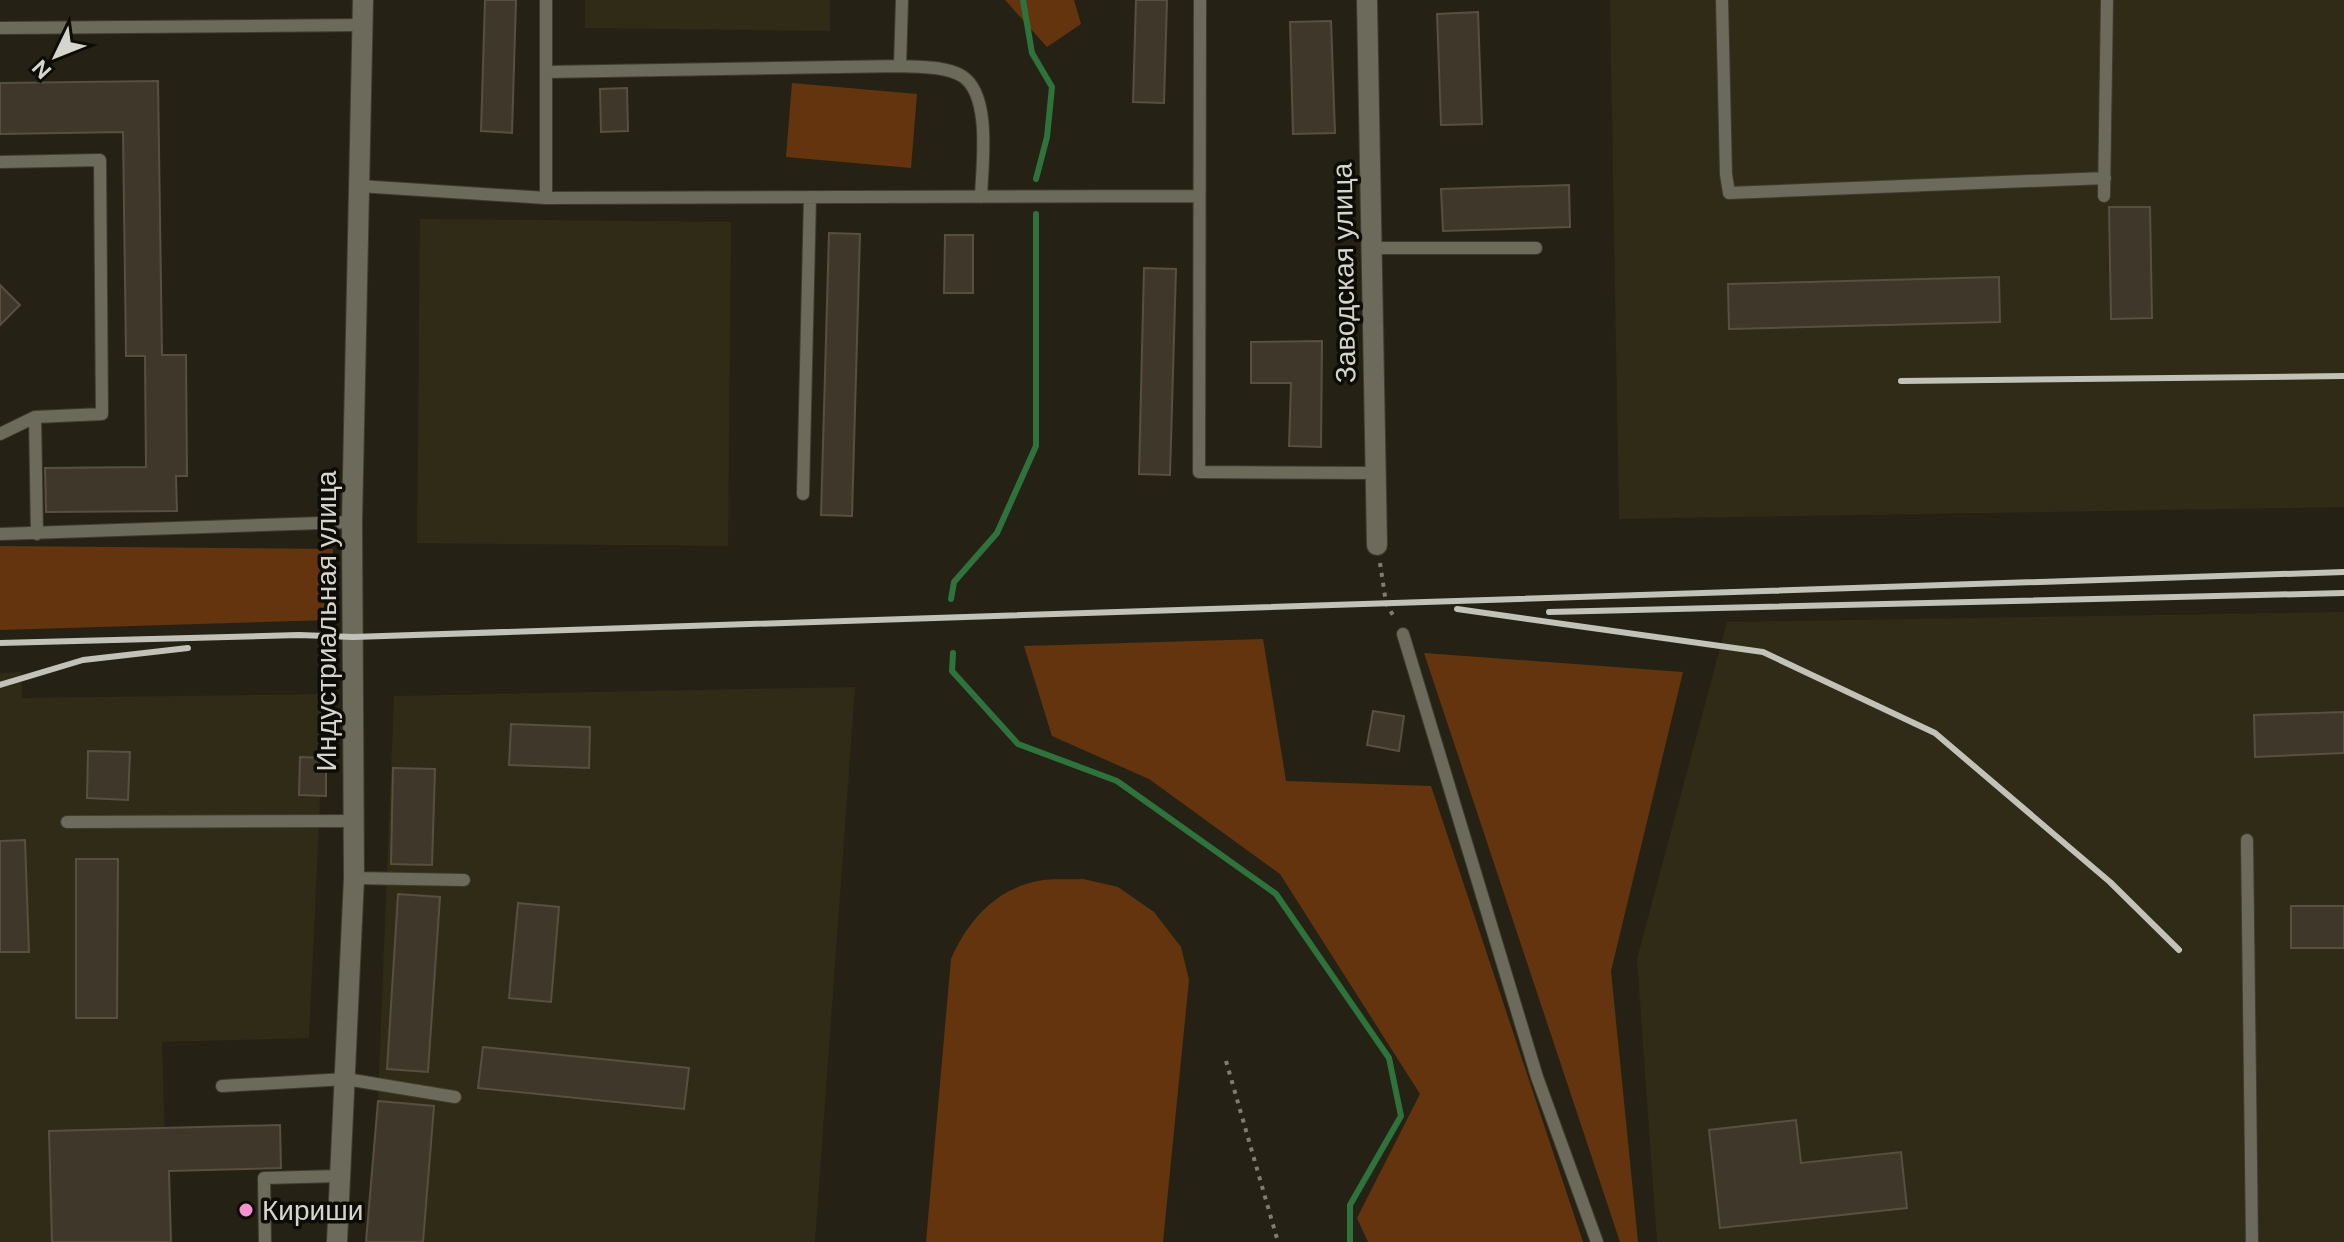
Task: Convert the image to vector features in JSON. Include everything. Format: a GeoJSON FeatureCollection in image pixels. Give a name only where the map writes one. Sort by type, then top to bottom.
{"type":"FeatureCollection","features":[{"type":"Feature","properties":{"kind":"main road","name":"Индустриальная улица"},"geometry":{"type":"LineString","coordinates":[[337,1242],[354,878],[352,522],[363,0]]}},
{"type":"Feature","properties":{"kind":"main road","name":"Заводская улица"},"geometry":{"type":"LineString","coordinates":[[1367,0],[1377,545]]}},
{"type":"Feature","properties":{"kind":"lane"},"geometry":{"type":"LineString","coordinates":[[546,0],[546,198]]}},
{"type":"Feature","properties":{"kind":"lane"},"geometry":{"type":"LineString","coordinates":[[900,66],[902,0]]}},
{"type":"Feature","properties":{"kind":"lane"},"geometry":{"type":"LineString","coordinates":[[1200,0],[1199,472],[1376,473]]}},
{"type":"Feature","properties":{"kind":"lane"},"geometry":{"type":"LineString","coordinates":[[1722,0],[1729,193],[2105,178]]}},
{"type":"Feature","properties":{"kind":"lane"},"geometry":{"type":"LineString","coordinates":[[2104,196],[2107,0]]}},
{"type":"Feature","properties":{"kind":"lane"},"geometry":{"type":"LineString","coordinates":[[0,28],[362,25]]}},
{"type":"Feature","properties":{"kind":"lane"},"geometry":{"type":"LineString","coordinates":[[546,72],[900,66],[940,68],[964,77],[979,97],[983,127],[981,197]]}},
{"type":"Feature","properties":{"kind":"lane"},"geometry":{"type":"LineString","coordinates":[[0,162],[100,160],[102,414],[35,417],[0,434]]}},
{"type":"Feature","properties":{"kind":"lane"},"geometry":{"type":"LineString","coordinates":[[359,186],[546,198],[1199,196]]}},
{"type":"Feature","properties":{"kind":"lane"},"geometry":{"type":"LineString","coordinates":[[803,494],[810,197]]}},
{"type":"Feature","properties":{"kind":"lane"},"geometry":{"type":"LineString","coordinates":[[1372,248],[1536,248]]}},
{"type":"Feature","properties":{"kind":"lane"},"geometry":{"type":"LineString","coordinates":[[35,417],[37,534]]}},
{"type":"Feature","properties":{"kind":"lane"},"geometry":{"type":"LineString","coordinates":[[0,534],[352,522]]}},
{"type":"Feature","properties":{"kind":"lane"},"geometry":{"type":"LineString","coordinates":[[1403,634],[1537,1077],[1597,1242]]}},
{"type":"Feature","properties":{"kind":"lane"},"geometry":{"type":"LineString","coordinates":[[67,822],[355,821]]}},
{"type":"Feature","properties":{"kind":"lane"},"geometry":{"type":"LineString","coordinates":[[2247,840],[2252,1242]]}},
{"type":"Feature","properties":{"kind":"lane"},"geometry":{"type":"LineString","coordinates":[[354,878],[464,880]]}},
{"type":"Feature","properties":{"kind":"lane"},"geometry":{"type":"LineString","coordinates":[[222,1086],[346,1079],[455,1097]]}},
{"type":"Feature","properties":{"kind":"lane"},"geometry":{"type":"LineString","coordinates":[[265,1242],[264,1178],[339,1176]]}},
{"type":"Feature","properties":{"kind":"path"},"geometry":{"type":"LineString","coordinates":[[1377,545],[1386,603],[1403,634]]}},
{"type":"Feature","properties":{"kind":"path"},"geometry":{"type":"LineString","coordinates":[[1226,1061],[1278,1242]]}},
{"type":"Feature","properties":{"kind":"shaded area"},"geometry":{"type":"Polygon","coordinates":[[[585,0],[830,0],[830,31],[585,28],[585,0]]]}},
{"type":"Feature","properties":{"kind":"shaded area"},"geometry":{"type":"Polygon","coordinates":[[[1005,0],[1074,0],[1081,24],[1047,47],[1005,0]]]}},
{"type":"Feature","properties":{"kind":"shaded area"},"geometry":{"type":"Polygon","coordinates":[[[1610,0],[2344,0],[2344,507],[1619,519],[1610,0]]]}},
{"type":"Feature","properties":{"kind":"shaded area"},"geometry":{"type":"Polygon","coordinates":[[[792,83],[917,94],[911,168],[786,157],[792,83]]]}},
{"type":"Feature","properties":{"kind":"shaded area"},"geometry":{"type":"Polygon","coordinates":[[[420,219],[731,222],[728,546],[417,543],[420,219]]]}},
{"type":"Feature","properties":{"kind":"shaded area"},"geometry":{"type":"Polygon","coordinates":[[[0,546],[333,549],[330,620],[0,630],[0,546]]]}},
{"type":"Feature","properties":{"kind":"shaded area"},"geometry":{"type":"Polygon","coordinates":[[[2344,612],[2344,1242],[1657,1242],[1637,959],[1727,622],[2344,612]]]}},
{"type":"Feature","properties":{"kind":"shaded area"},"geometry":{"type":"Polygon","coordinates":[[[1263,639],[1286,781],[1431,786],[1583,1242],[1368,1242],[1357,1218],[1420,1094],[1280,874],[1149,779],[1052,736],[1024,646],[1263,639]]]}},
{"type":"Feature","properties":{"kind":"shaded area"},"geometry":{"type":"Polygon","coordinates":[[[1424,653],[1683,672],[1611,971],[1638,1242],[1620,1242],[1424,653]]]}},
{"type":"Feature","properties":{"kind":"shaded area"},"geometry":{"type":"Polygon","coordinates":[[[21,672],[22,698],[325,694],[309,1038],[162,1042],[168,1242],[0,1242],[0,673],[21,672]]]}},
{"type":"Feature","properties":{"kind":"shaded area"},"geometry":{"type":"Polygon","coordinates":[[[855,687],[815,1242],[366,1242],[378,1101],[394,696],[855,687]]]}},
{"type":"Feature","properties":{"kind":"shaded area"},"geometry":{"type":"Polygon","coordinates":[[[1083,879],[1118,887],[1154,912],[1181,947],[1189,980],[1163,1242],[926,1242],[951,959],[974,920],[1009,891],[1043,880],[1083,879]]]}},
{"type":"Feature","properties":{"kind":"building"},"geometry":{"type":"Polygon","coordinates":[[[485,0],[516,0],[512,133],[481,131],[485,0]]]}},
{"type":"Feature","properties":{"kind":"building"},"geometry":{"type":"Polygon","coordinates":[[[1136,0],[1167,0],[1164,103],[1133,102],[1136,0]]]}},
{"type":"Feature","properties":{"kind":"building"},"geometry":{"type":"Polygon","coordinates":[[[1478,12],[1482,124],[1441,125],[1437,14],[1478,12]]]}},
{"type":"Feature","properties":{"kind":"building"},"geometry":{"type":"Polygon","coordinates":[[[1331,21],[1335,133],[1293,134],[1290,22],[1331,21]]]}},
{"type":"Feature","properties":{"kind":"building"},"geometry":{"type":"Polygon","coordinates":[[[158,81],[162,355],[186,355],[187,476],[176,476],[177,511],[46,512],[45,468],[146,467],[145,356],[126,356],[123,132],[0,134],[0,83],[158,81]]]}},
{"type":"Feature","properties":{"kind":"building"},"geometry":{"type":"Polygon","coordinates":[[[627,88],[628,131],[601,132],[600,89],[627,88]]]}},
{"type":"Feature","properties":{"kind":"building"},"geometry":{"type":"Polygon","coordinates":[[[1569,185],[1570,227],[1443,231],[1441,189],[1569,185]]]}},
{"type":"Feature","properties":{"kind":"building"},"geometry":{"type":"Polygon","coordinates":[[[2109,207],[2150,207],[2152,318],[2111,319],[2109,207]]]}},
{"type":"Feature","properties":{"kind":"building"},"geometry":{"type":"Polygon","coordinates":[[[829,233],[860,234],[852,516],[821,515],[829,233]]]}},
{"type":"Feature","properties":{"kind":"building"},"geometry":{"type":"Polygon","coordinates":[[[945,235],[973,235],[973,293],[944,293],[945,235]]]}},
{"type":"Feature","properties":{"kind":"building"},"geometry":{"type":"Polygon","coordinates":[[[1144,268],[1176,269],[1170,475],[1139,474],[1144,268]]]}},
{"type":"Feature","properties":{"kind":"building"},"geometry":{"type":"Polygon","coordinates":[[[1999,277],[2000,322],[1729,329],[1728,284],[1999,277]]]}},
{"type":"Feature","properties":{"kind":"building"},"geometry":{"type":"Polygon","coordinates":[[[0,285],[20,305],[0,325],[0,285]]]}},
{"type":"Feature","properties":{"kind":"building"},"geometry":{"type":"Polygon","coordinates":[[[1322,341],[1321,447],[1289,446],[1291,383],[1251,383],[1251,342],[1322,341]]]}},
{"type":"Feature","properties":{"kind":"building"},"geometry":{"type":"Polygon","coordinates":[[[1373,711],[1404,716],[1399,751],[1367,745],[1373,711]]]}},
{"type":"Feature","properties":{"kind":"building"},"geometry":{"type":"Polygon","coordinates":[[[2344,712],[2344,753],[2255,757],[2254,715],[2344,712]]]}},
{"type":"Feature","properties":{"kind":"building"},"geometry":{"type":"Polygon","coordinates":[[[511,724],[590,727],[589,768],[509,765],[511,724]]]}},
{"type":"Feature","properties":{"kind":"building"},"geometry":{"type":"Polygon","coordinates":[[[88,751],[130,752],[128,800],[87,798],[88,751]]]}},
{"type":"Feature","properties":{"kind":"building"},"geometry":{"type":"Polygon","coordinates":[[[300,757],[326,758],[326,796],[299,795],[300,757]]]}},
{"type":"Feature","properties":{"kind":"building"},"geometry":{"type":"Polygon","coordinates":[[[393,768],[435,769],[432,865],[391,864],[393,768]]]}},
{"type":"Feature","properties":{"kind":"building"},"geometry":{"type":"Polygon","coordinates":[[[25,840],[29,952],[0,952],[0,841],[25,840]]]}},
{"type":"Feature","properties":{"kind":"building"},"geometry":{"type":"Polygon","coordinates":[[[76,859],[118,859],[117,1018],[76,1018],[76,859]]]}},
{"type":"Feature","properties":{"kind":"building"},"geometry":{"type":"Polygon","coordinates":[[[398,894],[440,897],[428,1072],[387,1069],[398,894]]]}},
{"type":"Feature","properties":{"kind":"building"},"geometry":{"type":"Polygon","coordinates":[[[518,903],[559,907],[551,1002],[509,998],[518,903]]]}},
{"type":"Feature","properties":{"kind":"building"},"geometry":{"type":"Polygon","coordinates":[[[2291,906],[2344,906],[2344,948],[2291,948],[2291,906]]]}},
{"type":"Feature","properties":{"kind":"building"},"geometry":{"type":"Polygon","coordinates":[[[483,1047],[689,1068],[684,1109],[478,1088],[483,1047]]]}},
{"type":"Feature","properties":{"kind":"building"},"geometry":{"type":"Polygon","coordinates":[[[378,1101],[434,1106],[423,1242],[366,1242],[378,1101]]]}},
{"type":"Feature","properties":{"kind":"building"},"geometry":{"type":"Polygon","coordinates":[[[1796,1120],[1801,1163],[1901,1152],[1907,1208],[1720,1228],[1709,1130],[1796,1120]]]}},
{"type":"Feature","properties":{"kind":"building"},"geometry":{"type":"Polygon","coordinates":[[[280,1125],[281,1168],[169,1171],[171,1242],[52,1242],[49,1131],[280,1125]]]}},
{"type":"Feature","properties":{"kind":"waterway"},"geometry":{"type":"LineString","coordinates":[[1023,0],[1032,53],[1052,87],[1047,137],[1036,179]]}},
{"type":"Feature","properties":{"kind":"waterway"},"geometry":{"type":"LineString","coordinates":[[951,599],[954,582],[997,533],[1036,446],[1036,214]]}},
{"type":"Feature","properties":{"kind":"waterway"},"geometry":{"type":"LineString","coordinates":[[953,653],[952,671],[1018,744],[1117,781],[1276,894],[1389,1058],[1401,1116],[1350,1205],[1350,1242]]}},
{"type":"Feature","properties":{"kind":"railway"},"geometry":{"type":"LineString","coordinates":[[1901,381],[2344,376]]}},
{"type":"Feature","properties":{"kind":"railway"},"geometry":{"type":"LineString","coordinates":[[0,643],[299,635],[353,637],[2344,572]]}},
{"type":"Feature","properties":{"kind":"railway"},"geometry":{"type":"LineString","coordinates":[[1549,612],[2344,593]]}},
{"type":"Feature","properties":{"kind":"railway"},"geometry":{"type":"LineString","coordinates":[[1457,609],[1763,652],[1935,733],[2110,882],[2179,950]]}},
{"type":"Feature","properties":{"kind":"railway"},"geometry":{"type":"LineString","coordinates":[[0,685],[83,660],[188,648]]}},
{"type":"Feature","properties":{"kind":"place","name":"Кириши"},"geometry":{"type":"Point","coordinates":[246,1210]}}]}
